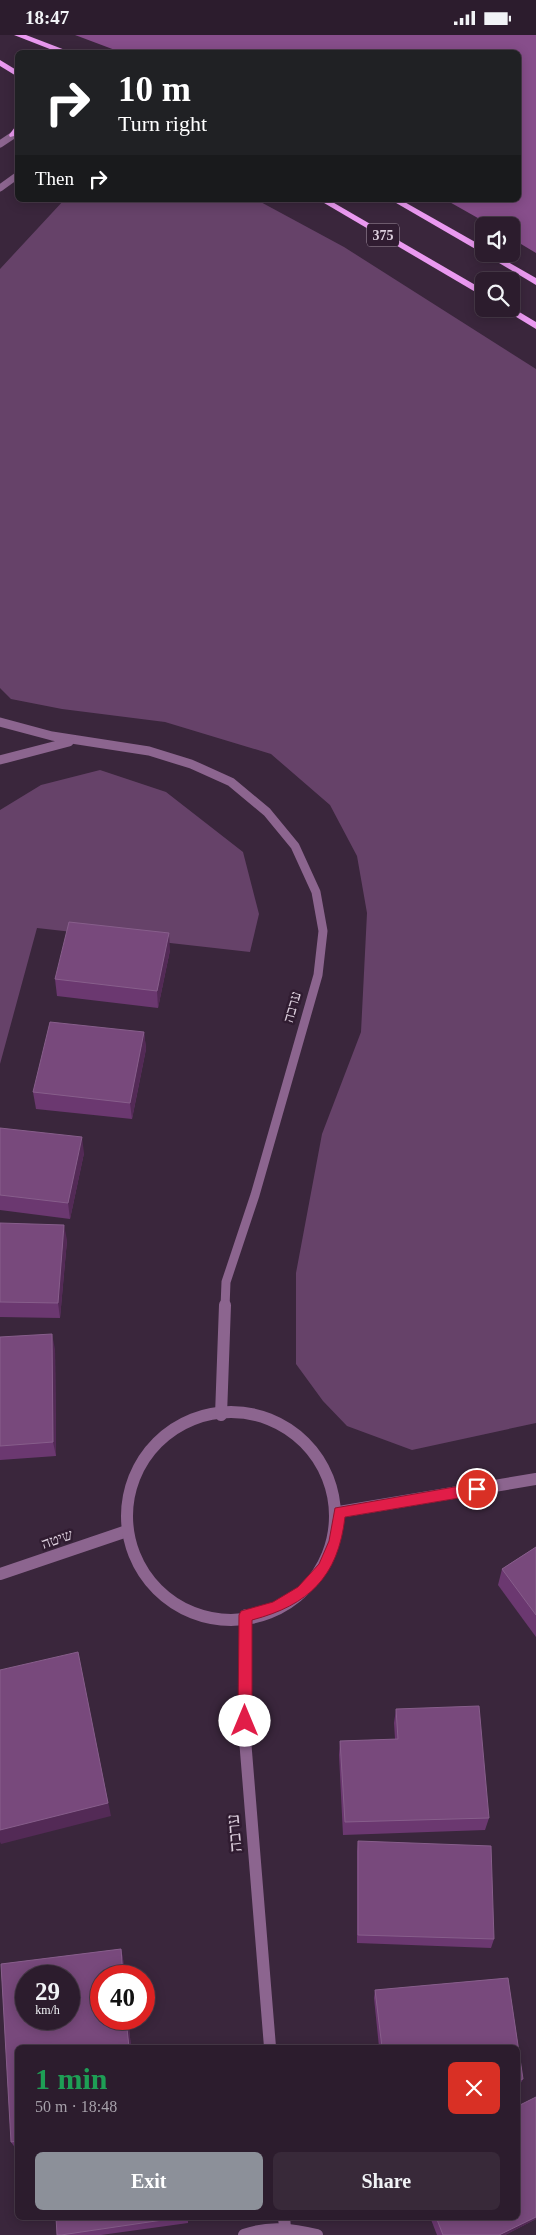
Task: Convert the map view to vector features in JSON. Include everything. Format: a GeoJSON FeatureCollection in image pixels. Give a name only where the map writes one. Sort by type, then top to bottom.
{"type":"FeatureCollection","features":[{"type":"Feature","properties":{"kind":"main road"},"geometry":{"type":"LineString","coordinates":[[18,35],[60,50]]}},
{"type":"Feature","properties":{"kind":"main road"},"geometry":{"type":"LineString","coordinates":[[0,57],[15,62]]}},
{"type":"Feature","properties":{"kind":"main road"},"geometry":{"type":"LineString","coordinates":[[0,62],[15,73]]}},
{"type":"Feature","properties":{"kind":"main road","name":"375"},"geometry":{"type":"LineString","coordinates":[[326,202],[475,289]]}},
{"type":"Feature","properties":{"kind":"main road","name":"375"},"geometry":{"type":"LineString","coordinates":[[398,202],[475,246]]}},
{"type":"Feature","properties":{"kind":"main road"},"geometry":{"type":"LineString","coordinates":[[502,262],[536,282]]}},
{"type":"Feature","properties":{"kind":"main road"},"geometry":{"type":"LineString","coordinates":[[520,316],[536,326]]}},
{"type":"Feature","properties":{"kind":"street"},"geometry":{"type":"LineString","coordinates":[[0,144],[15,133]]}},
{"type":"Feature","properties":{"kind":"street"},"geometry":{"type":"LineString","coordinates":[[0,188],[15,177]]}},
{"type":"Feature","properties":{"kind":"street","name":"ערבה"},"geometry":{"type":"LineString","coordinates":[[0,722],[52,736],[149,751],[191,765],[231,782],[267,813],[295,846],[316,892],[323,931],[318,975],[255,1195],[226,1282],[221,1415]]}},
{"type":"Feature","properties":{"kind":"street","name":"ערבה"},"geometry":{"type":"LineString","coordinates":[[0,760],[59,743],[85,741]]}},
{"type":"Feature","properties":{"kind":"street"},"geometry":{"type":"LineString","coordinates":[[221,1415],[256,1417],[288,1429],[315,1451],[332,1480],[339,1513],[336,1541],[323,1568],[303,1591],[276,1607],[246,1615],[212,1615],[180,1605],[153,1586],[135,1561],[124,1532],[125,1498],[137,1467],[158,1441],[188,1423],[221,1415]]}},
{"type":"Feature","properties":{"kind":"street"},"geometry":{"type":"LineString","coordinates":[[339,1513],[536,1479]]}},
{"type":"Feature","properties":{"kind":"street","name":"שיטה"},"geometry":{"type":"LineString","coordinates":[[0,1574],[124,1532]]}},
{"type":"Feature","properties":{"kind":"street","name":"ערבה"},"geometry":{"type":"LineString","coordinates":[[246,1615],[245,1739],[270,2045]]}},
{"type":"Feature","properties":{"kind":"street"},"geometry":{"type":"LineString","coordinates":[[244,2235],[284,2223],[317,2235]]}},
{"type":"Feature","properties":{"kind":"shaded area"},"geometry":{"type":"Polygon","coordinates":[[[75,35],[536,35],[536,253],[520,243],[520,217],[476,217],[450,202],[521,202],[521,50],[115,50],[75,35]]]}},
{"type":"Feature","properties":{"kind":"shaded area"},"geometry":{"type":"Polygon","coordinates":[[[62,202],[261,202],[344,247],[536,369],[536,1423],[412,1450],[347,1426],[323,1401],[296,1364],[296,1273],[322,1134],[361,1032],[367,913],[357,856],[330,805],[271,754],[165,722],[62,709],[11,699],[0,688],[0,269],[62,202]]]}},
{"type":"Feature","properties":{"kind":"shaded area"},"geometry":{"type":"Polygon","coordinates":[[[100,770],[166,792],[243,852],[259,914],[250,952],[37,928],[0,1064],[0,810],[41,785],[100,770]]]}},
{"type":"Feature","properties":{"kind":"building"},"geometry":{"type":"Polygon","coordinates":[[[69,922],[169,933],[157,991],[55,979],[69,922]]]}},
{"type":"Feature","properties":{"kind":"building"},"geometry":{"type":"Polygon","coordinates":[[[50,1022],[144,1032],[130,1103],[33,1092],[50,1022]]]}},
{"type":"Feature","properties":{"kind":"building"},"geometry":{"type":"Polygon","coordinates":[[[0,1128],[82,1137],[68,1203],[0,1195],[0,1128]]]}},
{"type":"Feature","properties":{"kind":"building"},"geometry":{"type":"Polygon","coordinates":[[[0,1223],[64,1225],[58,1303],[0,1302],[0,1223]]]}},
{"type":"Feature","properties":{"kind":"building"},"geometry":{"type":"Polygon","coordinates":[[[52,1334],[53,1442],[0,1446],[0,1337],[52,1334]]]}},
{"type":"Feature","properties":{"kind":"building"},"geometry":{"type":"Polygon","coordinates":[[[536,1547],[536,1615],[502,1569],[536,1547]]]}},
{"type":"Feature","properties":{"kind":"building"},"geometry":{"type":"Polygon","coordinates":[[[78,1652],[108,1803],[0,1830],[0,1670],[78,1652]]]}},
{"type":"Feature","properties":{"kind":"building"},"geometry":{"type":"Polygon","coordinates":[[[479,1706],[489,1818],[345,1822],[340,1741],[398,1739],[396,1709],[479,1706]]]}},
{"type":"Feature","properties":{"kind":"building"},"geometry":{"type":"Polygon","coordinates":[[[358,1841],[491,1846],[494,1939],[358,1935],[358,1841]]]}},
{"type":"Feature","properties":{"kind":"building"},"geometry":{"type":"Polygon","coordinates":[[[121,1949],[122,1965],[90,1965],[90,2030],[127,2030],[129,2045],[15,2045],[15,2141],[11,2142],[1,1964],[121,1949]]]}},
{"type":"Feature","properties":{"kind":"building"},"geometry":{"type":"Polygon","coordinates":[[[508,1978],[518,2045],[382,2045],[375,1990],[508,1978]]]}},
{"type":"Feature","properties":{"kind":"building"},"geometry":{"type":"Polygon","coordinates":[[[520,2059],[523,2079],[520,2080],[520,2059]]]}},
{"type":"Feature","properties":{"kind":"building"},"geometry":{"type":"Polygon","coordinates":[[[536,2097],[536,2217],[499,2235],[443,2235],[437,2220],[520,2220],[520,2105],[536,2097]]]}},
{"type":"Feature","properties":{"kind":"building"},"geometry":{"type":"Polygon","coordinates":[[[56,2220],[163,2220],[61,2235],[57,2235],[56,2220]]]}},
{"type":"Feature","properties":{"kind":"route"},"geometry":{"type":"LineString","coordinates":[[245,1721],[246,1615],[276,1607],[303,1591],[323,1568],[336,1541],[339,1513],[477,1489]]}}]}
